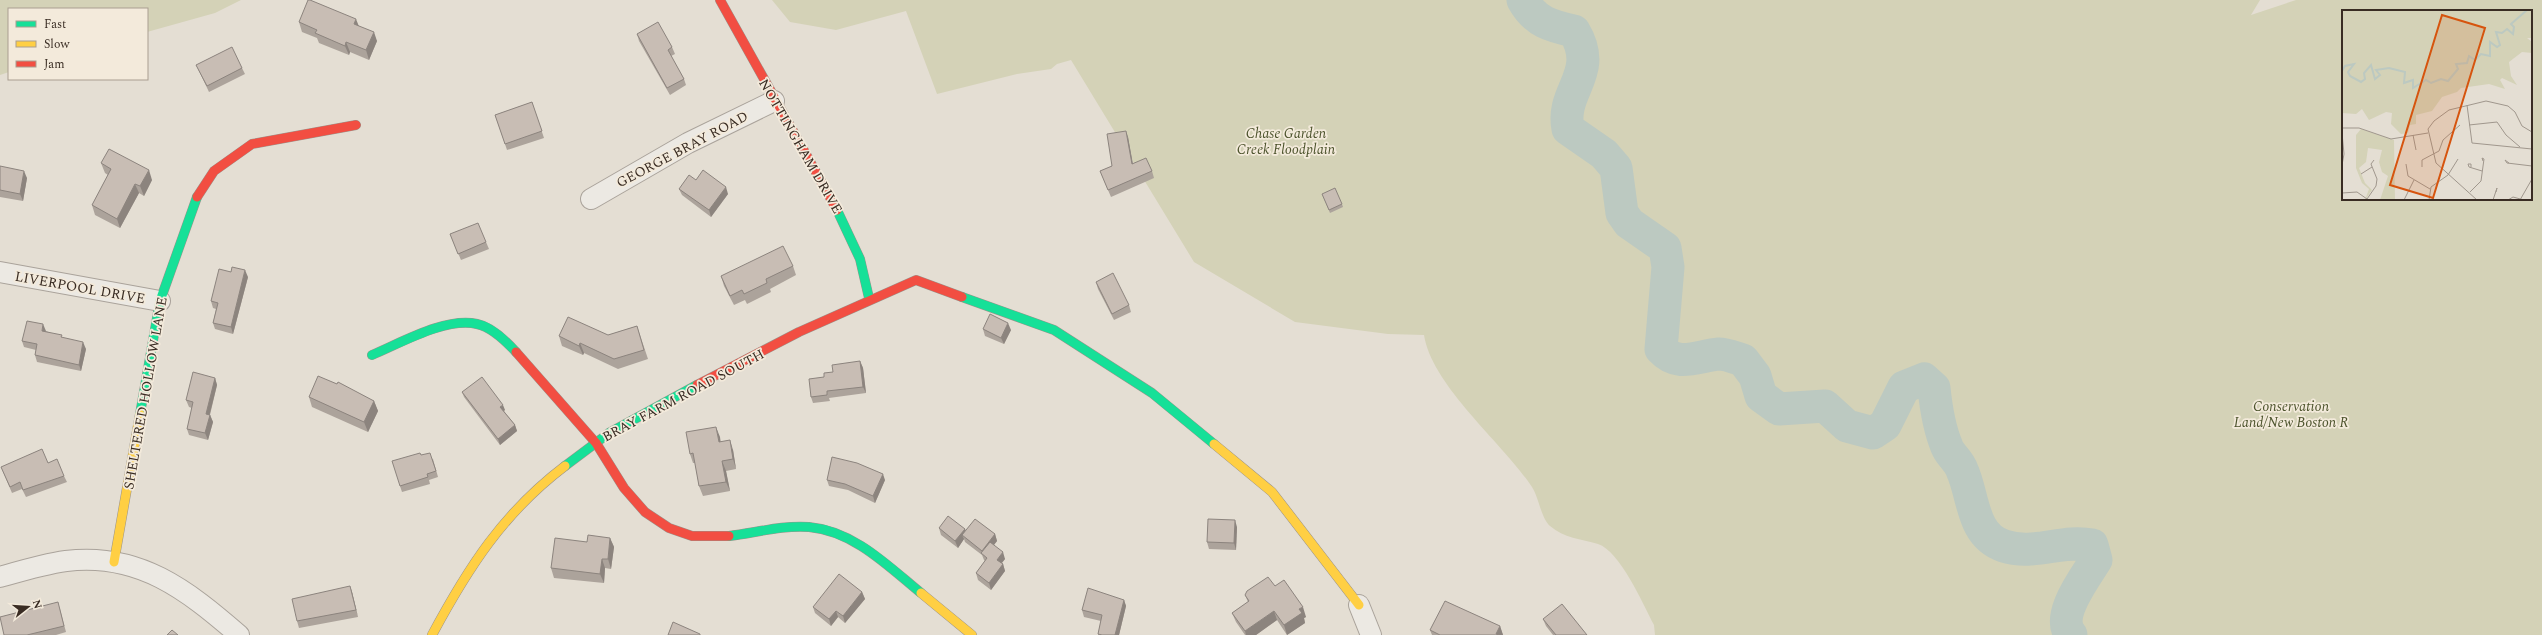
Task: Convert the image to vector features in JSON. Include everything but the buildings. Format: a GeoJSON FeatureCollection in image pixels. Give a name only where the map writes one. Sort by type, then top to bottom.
{"type":"FeatureCollection","features":[{"type":"Feature","properties":{"kind":"street","name":"NOTTINGHAM DRIVE"},"geometry":{"type":"LineString","coordinates":[[720,0],[774,101],[839,213],[860,260],[869,298]]}},
{"type":"Feature","properties":{"kind":"street","name":"GEORGE BRAY ROAD"},"geometry":{"type":"LineString","coordinates":[[591,199],[688,143],[774,101]]}},
{"type":"Feature","properties":{"kind":"street","name":"SHELTERED HOLLOW LANE"},"geometry":{"type":"LineString","coordinates":[[114,562],[160,301],[197,196],[214,171],[252,144],[356,125]]}},
{"type":"Feature","properties":{"kind":"street","name":"LIVERPOOL DRIVE"},"geometry":{"type":"LineString","coordinates":[[0,272],[160,301]]}},
{"type":"Feature","properties":{"kind":"street","name":"BRAY FARM ROAD SOUTH"},"geometry":{"type":"LineString","coordinates":[[432,635],[462,579],[495,532],[557,472],[595,443],[609,433],[727,370],[869,298],[916,280],[1054,330],[1152,393],[1272,492],[1359,605]]}},
{"type":"Feature","properties":{"kind":"street"},"geometry":{"type":"LineString","coordinates":[[372,355],[455,324],[478,324],[497,334],[514,348],[595,443],[625,491],[645,512],[666,527],[688,536],[706,538],[780,529],[812,528],[833,532],[869,550],[972,635]]}},
{"type":"Feature","properties":{"kind":"street"},"geometry":{"type":"LineString","coordinates":[[0,577],[65,561],[114,562],[145,569],[180,588],[239,635]]}},
{"type":"Feature","properties":{"kind":"street"},"geometry":{"type":"LineString","coordinates":[[1359,605],[1371,635]]}},
{"type":"Feature","properties":{"kind":"green space"},"geometry":{"type":"Polygon","coordinates":[[[0,0],[241,0],[215,13],[148,32],[148,8],[8,8],[8,72],[0,75],[0,0]]]}},
{"type":"Feature","properties":{"kind":"green space"},"geometry":{"type":"Polygon","coordinates":[[[772,0],[2260,0],[2251,15],[2296,0],[2542,0],[2542,635],[1655,635],[1654,625],[1644,604],[1630,579],[1614,557],[1598,544],[1567,536],[1550,526],[1544,518],[1532,487],[1504,452],[1470,414],[1440,374],[1430,354],[1424,335],[1388,334],[1295,322],[1194,262],[1071,60],[1057,64],[1051,69],[1017,74],[937,94],[906,11],[836,30],[790,22],[772,0]]]}},
{"type":"Feature","properties":{"kind":"waterway"},"geometry":{"type":"LineString","coordinates":[[1523,0],[1533,13],[1544,22],[1574,31],[1581,46],[1583,59],[1578,82],[1569,103],[1567,115],[1568,129],[1604,154],[1616,168],[1622,213],[1629,223],[1665,248],[1668,267],[1661,349],[1667,355],[1681,359],[1719,354],[1728,355],[1743,360],[1755,376],[1761,396],[1779,409],[1825,406],[1847,426],[1873,433],[1885,425],[1904,387],[1924,379],[1934,388],[1938,418],[1944,440],[1948,450],[1961,467],[1979,524],[1993,541],[2015,549],[2070,544],[2092,545],[2096,560],[2073,597],[2069,608],[2067,627],[2071,635]]}},
{"type":"Feature","properties":{"kind":"traffic: fast"},"geometry":{"type":"LineString","coordinates":[[140,414],[160,301],[197,197]]}},
{"type":"Feature","properties":{"kind":"traffic: fast"},"geometry":{"type":"LineString","coordinates":[[837,210],[860,259],[869,298]]}},
{"type":"Feature","properties":{"kind":"traffic: fast"},"geometry":{"type":"LineString","coordinates":[[962,297],[1054,330],[1152,393],[1214,444]]}},
{"type":"Feature","properties":{"kind":"traffic: fast"},"geometry":{"type":"LineString","coordinates":[[372,355],[423,332],[451,324],[464,323],[477,324],[488,328],[503,339],[516,352]]}},
{"type":"Feature","properties":{"kind":"traffic: fast"},"geometry":{"type":"LineString","coordinates":[[565,466],[609,433],[697,385]]}},
{"type":"Feature","properties":{"kind":"traffic: fast"},"geometry":{"type":"LineString","coordinates":[[729,536],[789,527],[809,527],[825,530],[841,535],[870,551],[921,593]]}},
{"type":"Feature","properties":{"kind":"traffic: slow"},"geometry":{"type":"LineString","coordinates":[[114,562],[140,414]]}},
{"type":"Feature","properties":{"kind":"traffic: slow"},"geometry":{"type":"LineString","coordinates":[[1214,444],[1272,492],[1359,605]]}},
{"type":"Feature","properties":{"kind":"traffic: slow"},"geometry":{"type":"LineString","coordinates":[[432,635],[459,587],[505,522],[543,484],[565,466]]}},
{"type":"Feature","properties":{"kind":"traffic: slow"},"geometry":{"type":"LineString","coordinates":[[921,593],[972,635]]}},
{"type":"Feature","properties":{"kind":"traffic: jam"},"geometry":{"type":"LineString","coordinates":[[720,0],[837,210]]}},
{"type":"Feature","properties":{"kind":"traffic: jam"},"geometry":{"type":"LineString","coordinates":[[197,197],[214,171],[252,144],[356,125]]}},
{"type":"Feature","properties":{"kind":"traffic: jam"},"geometry":{"type":"LineString","coordinates":[[697,385],[799,332],[916,280],[962,297]]}},
{"type":"Feature","properties":{"kind":"traffic: jam"},"geometry":{"type":"LineString","coordinates":[[516,352],[596,443],[624,488],[645,512],[669,528],[692,536],[729,536]]}},
{"type":"Feature","properties":{"kind":"park label","name":"Chase Garden Creek Floodplain"},"geometry":{"type":"Point","coordinates":[1286,142]}},
{"type":"Feature","properties":{"kind":"park label","name":"Conservation Land/New Boston R"},"geometry":{"type":"Point","coordinates":[2291,414]}}]}
